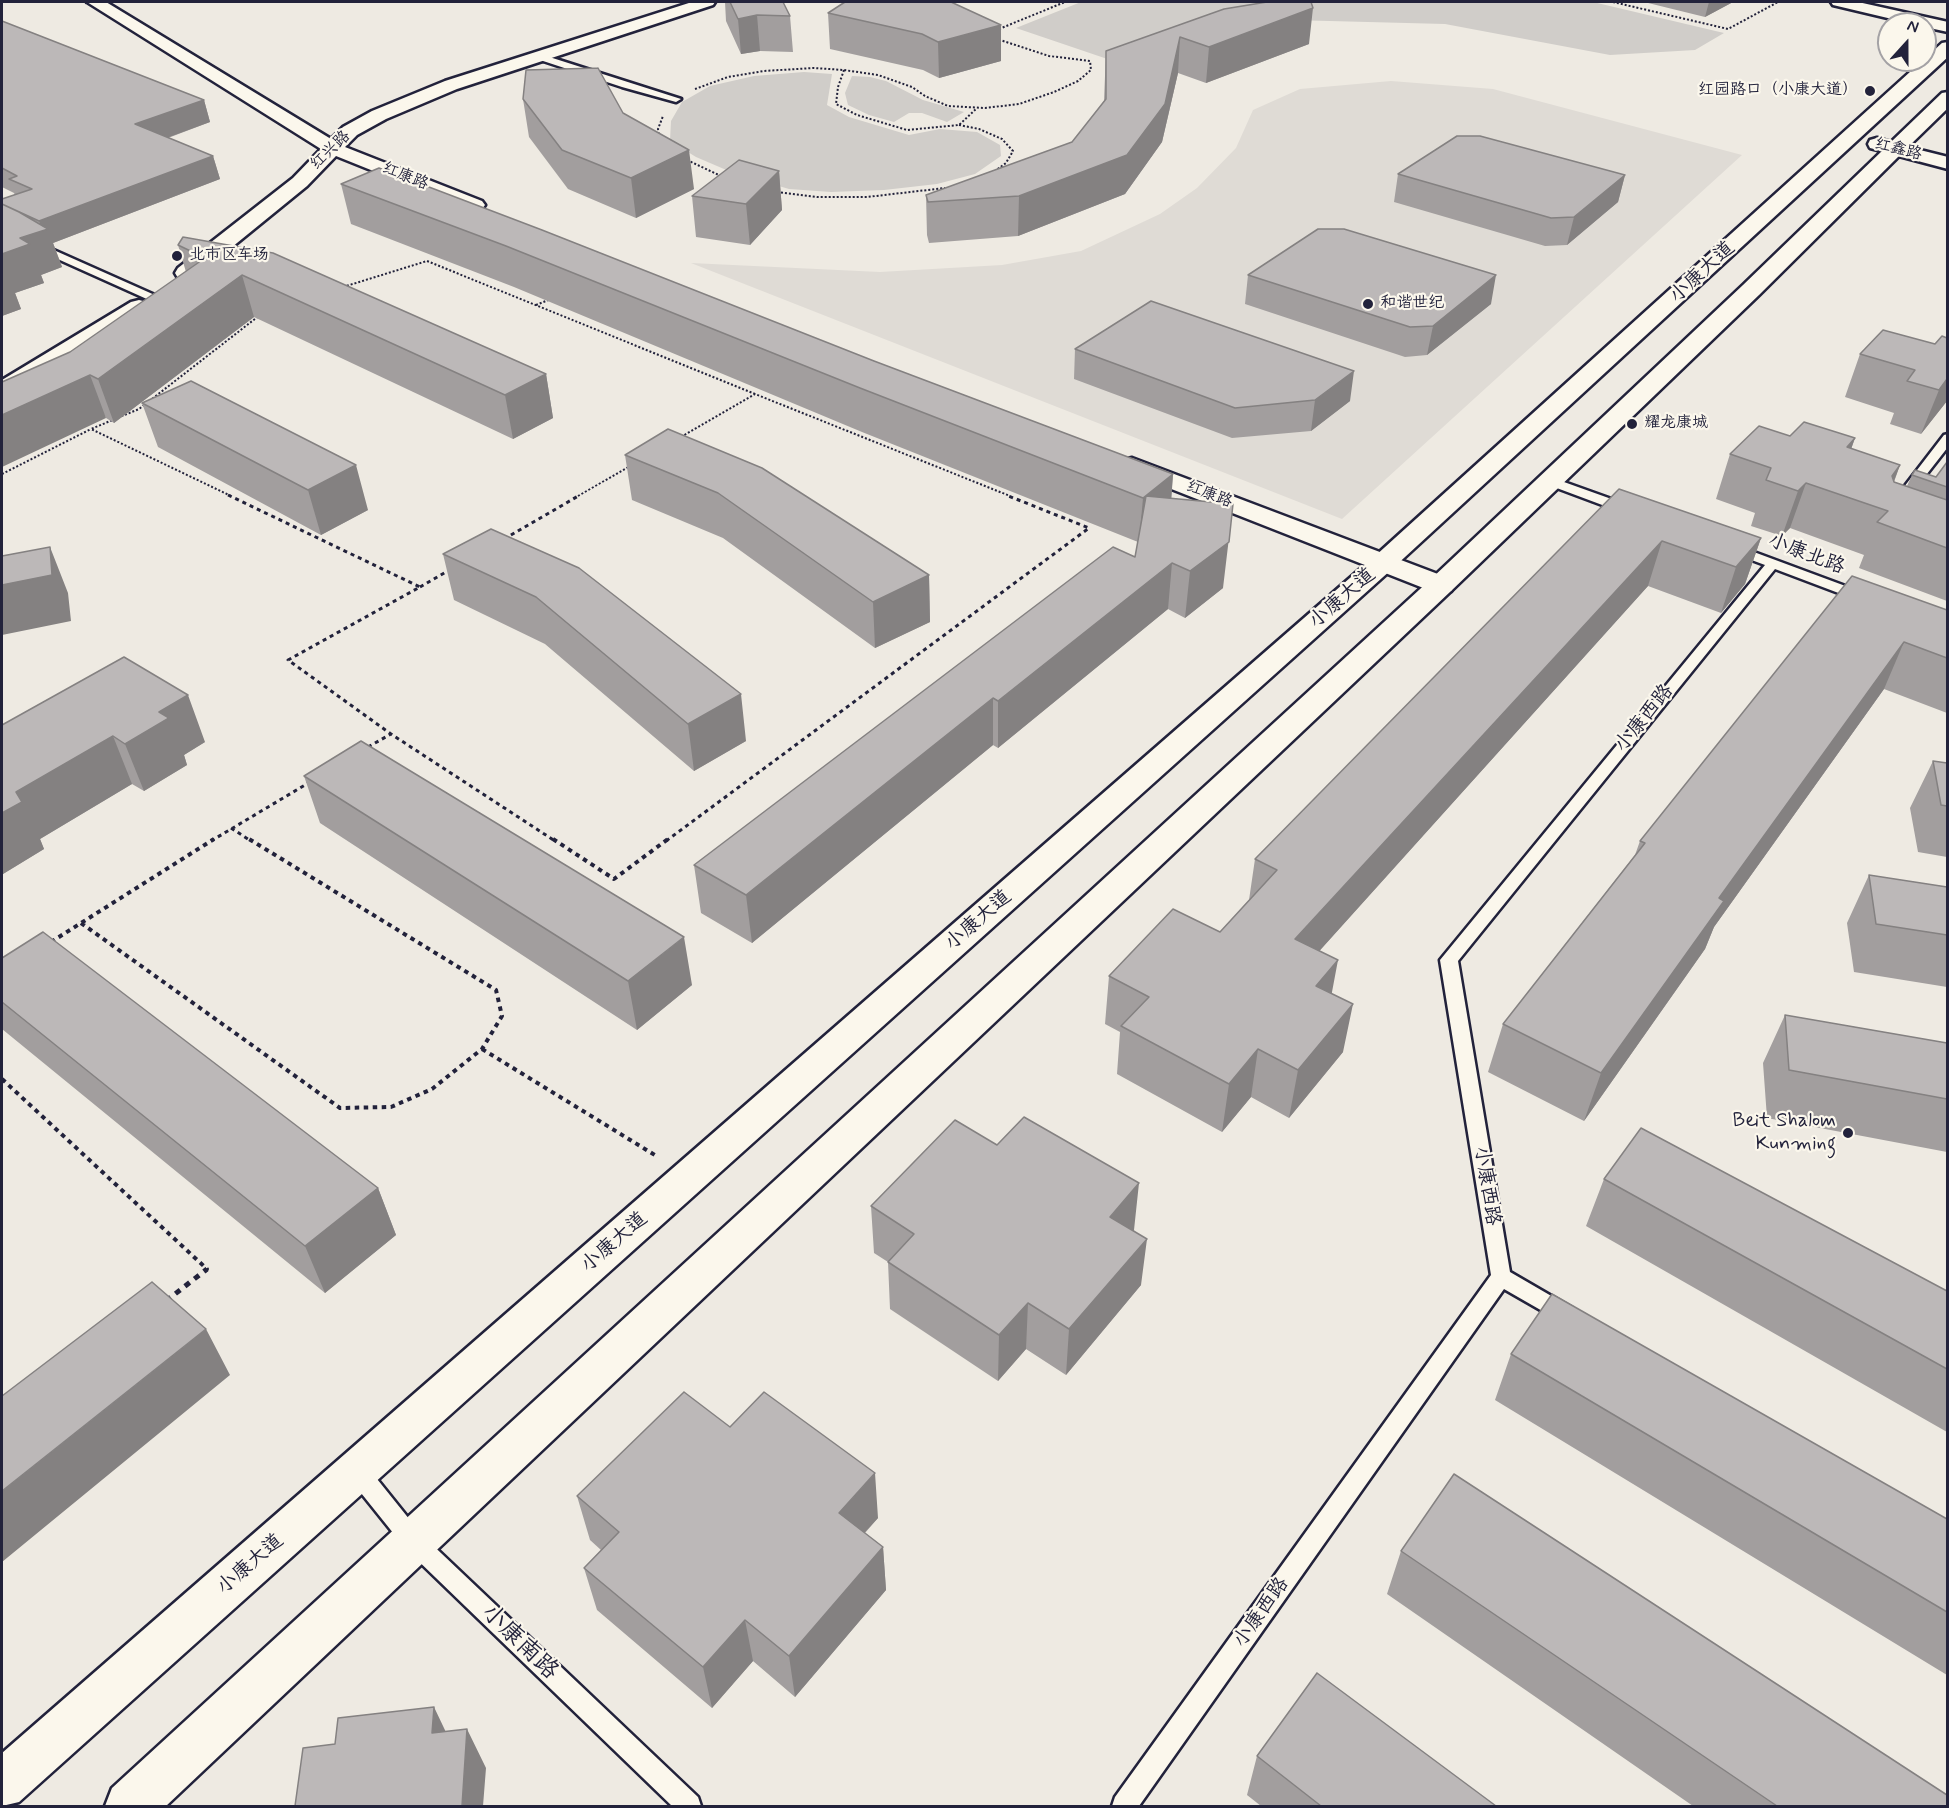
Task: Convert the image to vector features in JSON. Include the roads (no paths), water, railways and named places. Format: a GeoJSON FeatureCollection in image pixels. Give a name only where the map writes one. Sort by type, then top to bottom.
{"type":"FeatureCollection","features":[{"type":"Feature","properties":{"kind":"main road","name":"红康路"},"geometry":{"type":"LineString","coordinates":[[95,2],[332,148],[495,213]]}},
{"type":"Feature","properties":{"kind":"main road","name":"红兴路"},"geometry":{"type":"LineString","coordinates":[[2,390],[153,298],[300,182],[350,131],[379,115],[451,85],[707,2]]}},
{"type":"Feature","properties":{"kind":"main road"},"geometry":{"type":"LineString","coordinates":[[1839,2],[1947,27]]}},
{"type":"Feature","properties":{"kind":"main road"},"geometry":{"type":"LineString","coordinates":[[1887,2],[1947,15]]}},
{"type":"Feature","properties":{"kind":"main road","name":"小康大道"},"geometry":{"type":"LineString","coordinates":[[2,1785],[1383,563],[1701,275],[1947,47]]}},
{"type":"Feature","properties":{"kind":"main road"},"geometry":{"type":"LineString","coordinates":[[130,1806],[1441,585],[1896,149],[1947,97]]}},
{"type":"Feature","properties":{"kind":"main road","name":"红鑫路"},"geometry":{"type":"LineString","coordinates":[[1849,137],[1947,163]]}},
{"type":"Feature","properties":{"kind":"main road","name":"红康路"},"geometry":{"type":"LineString","coordinates":[[1115,458],[1441,585]]}},
{"type":"Feature","properties":{"kind":"lane"},"geometry":{"type":"LineString","coordinates":[[537,56],[676,99]]}},
{"type":"Feature","properties":{"kind":"lane"},"geometry":{"type":"LineString","coordinates":[[2,230],[153,298]]}},
{"type":"Feature","properties":{"kind":"lane"},"geometry":{"type":"LineString","coordinates":[[1896,504],[1947,438]]}},
{"type":"Feature","properties":{"kind":"lane"},"geometry":{"type":"LineString","coordinates":[[1924,468],[1940,473]]}},
{"type":"Feature","properties":{"kind":"lane"},"geometry":{"type":"LineString","coordinates":[[1550,481],[1639,514]]}},
{"type":"Feature","properties":{"kind":"lane","name":"小康北路"},"geometry":{"type":"LineString","coordinates":[[1717,543],[1871,600]]}},
{"type":"Feature","properties":{"kind":"lane","name":"小康西路"},"geometry":{"type":"LineString","coordinates":[[1124,1806],[1501,1277],[1449,960],[1773,563]]}},
{"type":"Feature","properties":{"kind":"lane"},"geometry":{"type":"LineString","coordinates":[[1501,1277],[1584,1325]]}},
{"type":"Feature","properties":{"kind":"lane","name":"小康南路"},"geometry":{"type":"LineString","coordinates":[[357,1471],[414,1542],[689,1806]]}},
{"type":"Feature","properties":{"kind":"place","name":"红园路口（小康大道）"},"geometry":{"type":"Point","coordinates":[1870,91]}},
{"type":"Feature","properties":{"kind":"place","name":"北市区车场"},"geometry":{"type":"Point","coordinates":[177,256]}},
{"type":"Feature","properties":{"kind":"place","name":"和谐世纪"},"geometry":{"type":"Point","coordinates":[1368,304]}},
{"type":"Feature","properties":{"kind":"place","name":"耀龙康城"},"geometry":{"type":"Point","coordinates":[1632,424]}},
{"type":"Feature","properties":{"kind":"place","name":"Beit Shalom Kunming"},"geometry":{"type":"Point","coordinates":[1848,1133]}}]}
